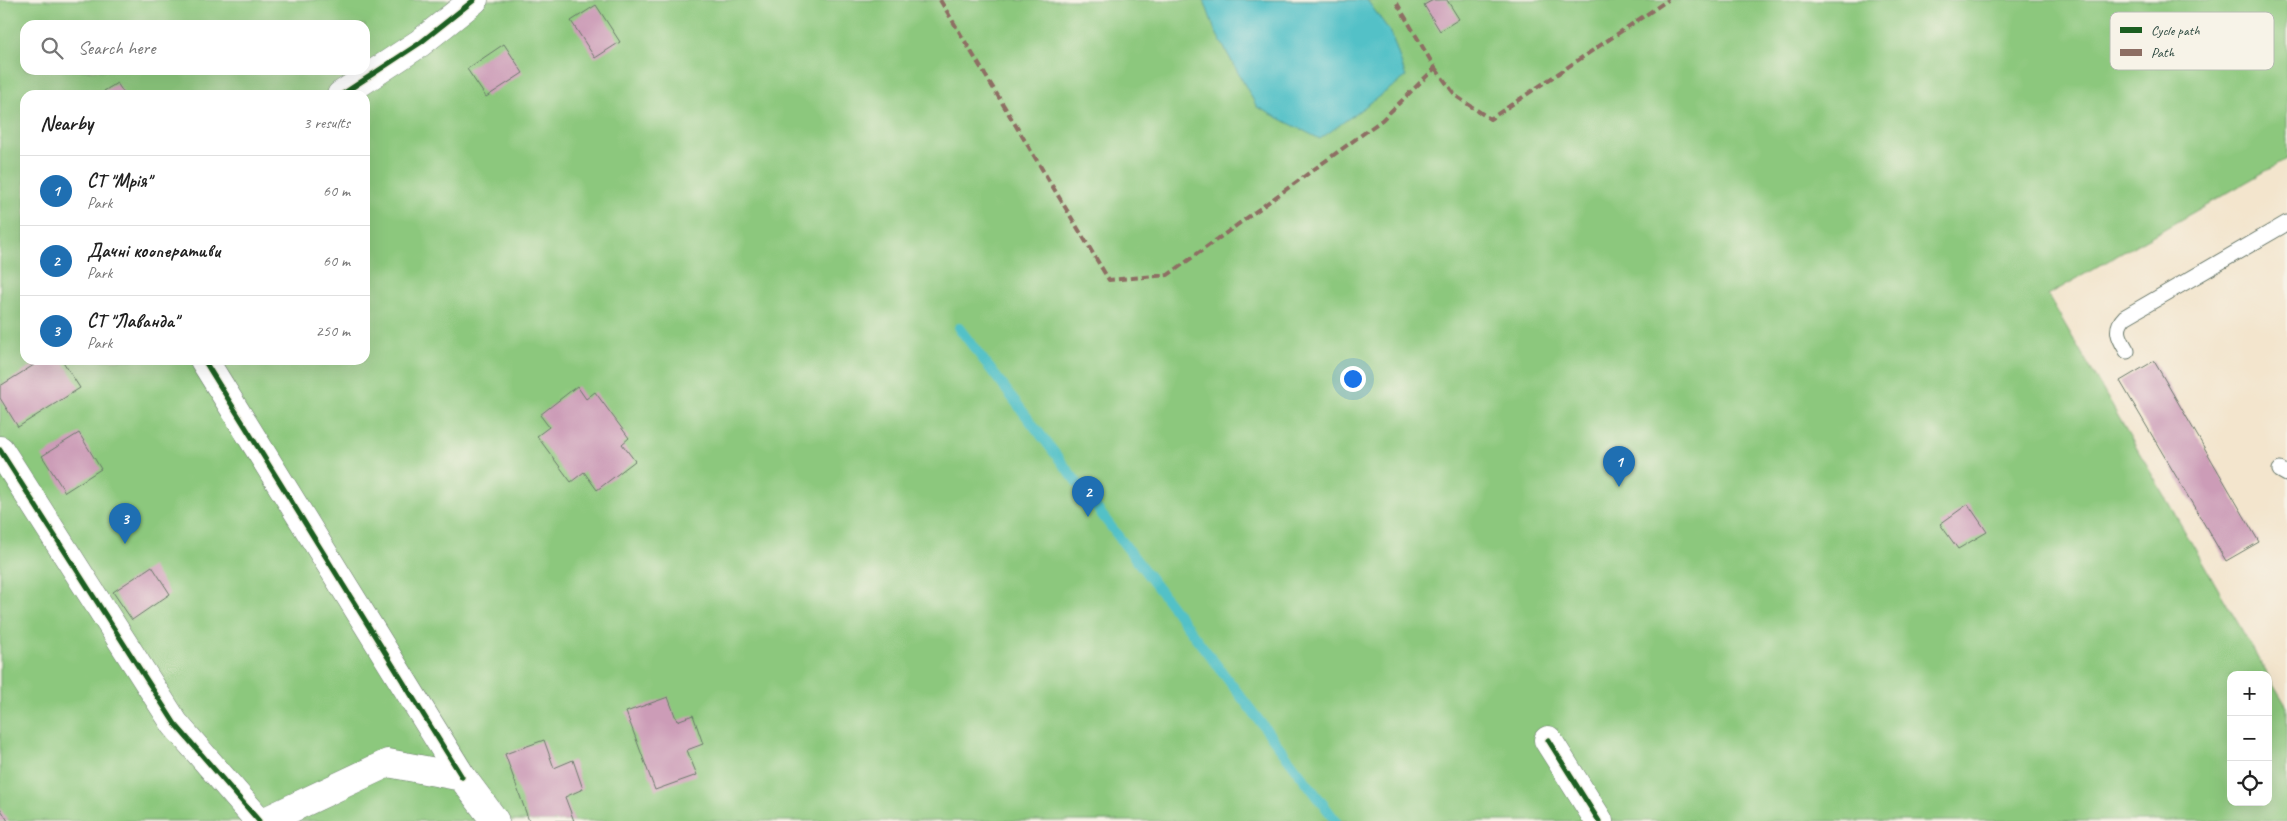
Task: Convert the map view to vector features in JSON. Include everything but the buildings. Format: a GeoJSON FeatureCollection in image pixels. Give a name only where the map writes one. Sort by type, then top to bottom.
{"type":"FeatureCollection","features":[{"type":"Feature","properties":{"kind":"street"},"geometry":{"type":"LineString","coordinates":[[349,90],[420,43],[474,0]]}},
{"type":"Feature","properties":{"kind":"street"},"geometry":{"type":"LineString","coordinates":[[207,365],[302,522],[462,777],[495,821]]}},
{"type":"Feature","properties":{"kind":"street"},"geometry":{"type":"LineString","coordinates":[[0,450],[174,724],[259,821]]}},
{"type":"Feature","properties":{"kind":"street"},"geometry":{"type":"LineString","coordinates":[[1548,740],[1599,821]]}},
{"type":"Feature","properties":{"kind":"street"},"geometry":{"type":"LineString","coordinates":[[265,821],[388,763],[462,777]]}},
{"type":"Feature","properties":{"kind":"lane"},"geometry":{"type":"LineString","coordinates":[[2127,352],[2118,330],[2119,323],[2125,317],[2287,223]]}},
{"type":"Feature","properties":{"kind":"green space"},"geometry":{"type":"Polygon","coordinates":[[[0,0],[2287,0],[2287,159],[2048,295],[2266,671],[2227,671],[2227,806],[2272,806],[2272,682],[2287,707],[2287,821],[0,821],[0,0]]]}},
{"type":"Feature","properties":{"kind":"water"},"geometry":{"type":"Polygon","coordinates":[[[1204,0],[1367,0],[1391,33],[1406,77],[1320,139],[1257,107],[1215,31],[1204,0]]]}},
{"type":"Feature","properties":{"kind":"waterway"},"geometry":{"type":"LineString","coordinates":[[959,328],[1336,821]]}},
{"type":"Feature","properties":{"kind":"marked path"},"geometry":{"type":"LineString","coordinates":[[940,0],[1109,280],[1168,275],[1382,120],[1435,68],[1395,0]]}},
{"type":"Feature","properties":{"kind":"marked path"},"geometry":{"type":"LineString","coordinates":[[1435,68],[1456,96],[1490,119],[1668,0]]}},
{"type":"Feature","properties":{"kind":"cycle path"},"geometry":{"type":"LineString","coordinates":[[349,90],[420,43],[474,0]]}},
{"type":"Feature","properties":{"kind":"cycle path"},"geometry":{"type":"LineString","coordinates":[[207,365],[462,777]]}},
{"type":"Feature","properties":{"kind":"cycle path"},"geometry":{"type":"LineString","coordinates":[[0,450],[175,724],[259,821]]}},
{"type":"Feature","properties":{"kind":"cycle path"},"geometry":{"type":"LineString","coordinates":[[1548,740],[1599,821]]}},
{"type":"Feature","properties":{"kind":"place","name":"СТ \"Мрія\""},"geometry":{"type":"Point","coordinates":[1619,487]}},
{"type":"Feature","properties":{"kind":"place","name":"Дачні кооперативи"},"geometry":{"type":"Point","coordinates":[1088,517]}},
{"type":"Feature","properties":{"kind":"place","name":"СТ \"Лаванда\""},"geometry":{"type":"Point","coordinates":[125,544]}}]}
